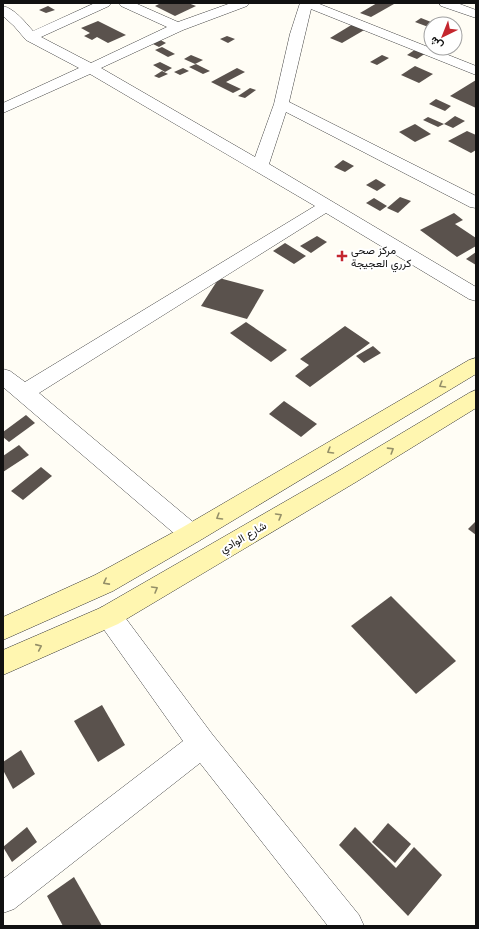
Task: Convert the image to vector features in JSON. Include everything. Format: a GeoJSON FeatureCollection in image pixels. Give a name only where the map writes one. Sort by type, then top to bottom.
{"type":"FeatureCollection","features":[{"type":"Feature","properties":{"kind":"main road"},"geometry":{"type":"LineString","coordinates":[[3,629],[104,583],[191,534],[476,365]]}},
{"type":"Feature","properties":{"kind":"main road","name":"شارع الوادي"},"geometry":{"type":"LineString","coordinates":[[3,663],[109,616],[348,476],[476,398]]}},
{"type":"Feature","properties":{"kind":"street"},"geometry":{"type":"LineString","coordinates":[[31,37],[105,3]]}},
{"type":"Feature","properties":{"kind":"street"},"geometry":{"type":"LineString","coordinates":[[126,3],[178,28]]}},
{"type":"Feature","properties":{"kind":"street"},"geometry":{"type":"LineString","coordinates":[[3,109],[178,28],[242,3]]}},
{"type":"Feature","properties":{"kind":"street"},"geometry":{"type":"LineString","coordinates":[[260,166],[281,104],[297,34],[306,3],[476,71]]}},
{"type":"Feature","properties":{"kind":"street"},"geometry":{"type":"LineString","coordinates":[[445,3],[476,14]]}},
{"type":"Feature","properties":{"kind":"street"},"geometry":{"type":"LineString","coordinates":[[3,10],[14,26],[31,37],[92,69],[260,166],[476,295]]}},
{"type":"Feature","properties":{"kind":"street"},"geometry":{"type":"LineString","coordinates":[[281,104],[476,203]]}},
{"type":"Feature","properties":{"kind":"street"},"geometry":{"type":"LineString","coordinates":[[24,392],[326,206]]}},
{"type":"Feature","properties":{"kind":"street"},"geometry":{"type":"LineString","coordinates":[[3,376],[24,392],[191,534]]}},
{"type":"Feature","properties":{"kind":"street"},"geometry":{"type":"LineString","coordinates":[[109,616],[202,744],[339,923]]}},
{"type":"Feature","properties":{"kind":"street"},"geometry":{"type":"LineString","coordinates":[[3,898],[202,744]]}},
{"type":"Feature","properties":{"kind":"building"},"geometry":{"type":"Polygon","coordinates":[[[161,3],[188,3],[196,6],[175,16],[155,6],[161,3]]]}},
{"type":"Feature","properties":{"kind":"building"},"geometry":{"type":"Polygon","coordinates":[[[377,3],[394,4],[371,17],[360,13],[377,3]]]}},
{"type":"Feature","properties":{"kind":"building"},"geometry":{"type":"Polygon","coordinates":[[[48,6],[55,10],[46,13],[39,10],[48,6]]]}},
{"type":"Feature","properties":{"kind":"building"},"geometry":{"type":"Polygon","coordinates":[[[421,18],[423,19],[423,25],[415,22],[421,18]]]}},
{"type":"Feature","properties":{"kind":"building"},"geometry":{"type":"Polygon","coordinates":[[[98,21],[126,35],[108,43],[97,37],[92,40],[84,36],[90,33],[81,28],[98,21]]]}},
{"type":"Feature","properties":{"kind":"building"},"geometry":{"type":"Polygon","coordinates":[[[353,24],[366,29],[342,43],[330,38],[353,24]]]}},
{"type":"Feature","properties":{"kind":"building"},"geometry":{"type":"Polygon","coordinates":[[[227,36],[235,39],[228,43],[220,39],[227,36]]]}},
{"type":"Feature","properties":{"kind":"building"},"geometry":{"type":"Polygon","coordinates":[[[155,37],[166,43],[159,47],[147,41],[155,37]]]}},
{"type":"Feature","properties":{"kind":"building"},"geometry":{"type":"Polygon","coordinates":[[[162,47],[175,54],[168,57],[155,50],[162,47]]]}},
{"type":"Feature","properties":{"kind":"building"},"geometry":{"type":"Polygon","coordinates":[[[416,49],[423,52],[423,55],[417,59],[407,55],[416,49]]]}},
{"type":"Feature","properties":{"kind":"building"},"geometry":{"type":"Polygon","coordinates":[[[191,55],[203,60],[195,64],[184,59],[191,55]]]}},
{"type":"Feature","properties":{"kind":"building"},"geometry":{"type":"Polygon","coordinates":[[[382,55],[389,58],[377,65],[370,62],[382,55]]]}},
{"type":"Feature","properties":{"kind":"building"},"geometry":{"type":"Polygon","coordinates":[[[160,62],[172,68],[165,72],[153,65],[160,62]]]}},
{"type":"Feature","properties":{"kind":"building"},"geometry":{"type":"Polygon","coordinates":[[[196,64],[210,71],[203,74],[189,67],[196,64]]]}},
{"type":"Feature","properties":{"kind":"building"},"geometry":{"type":"Polygon","coordinates":[[[415,66],[433,74],[419,83],[401,75],[415,66]]]}},
{"type":"Feature","properties":{"kind":"building"},"geometry":{"type":"Polygon","coordinates":[[[183,68],[189,71],[180,75],[174,72],[183,68]]]}},
{"type":"Feature","properties":{"kind":"building"},"geometry":{"type":"Polygon","coordinates":[[[237,68],[245,72],[226,82],[241,89],[233,93],[211,82],[237,68]]]}},
{"type":"Feature","properties":{"kind":"building"},"geometry":{"type":"Polygon","coordinates":[[[162,71],[168,74],[159,78],[154,76],[162,71]]]}},
{"type":"Feature","properties":{"kind":"building"},"geometry":{"type":"Polygon","coordinates":[[[476,80],[476,108],[450,96],[476,80]]]}},
{"type":"Feature","properties":{"kind":"building"},"geometry":{"type":"Polygon","coordinates":[[[250,88],[256,90],[245,98],[238,96],[250,88]]]}},
{"type":"Feature","properties":{"kind":"building"},"geometry":{"type":"Polygon","coordinates":[[[436,99],[451,106],[445,111],[429,104],[436,99]]]}},
{"type":"Feature","properties":{"kind":"building"},"geometry":{"type":"Polygon","coordinates":[[[455,116],[465,121],[453,128],[444,124],[455,116]]]}},
{"type":"Feature","properties":{"kind":"building"},"geometry":{"type":"Polygon","coordinates":[[[428,117],[444,124],[438,127],[423,120],[428,117]]]}},
{"type":"Feature","properties":{"kind":"building"},"geometry":{"type":"Polygon","coordinates":[[[415,124],[431,134],[415,142],[399,132],[415,124]]]}},
{"type":"Feature","properties":{"kind":"building"},"geometry":{"type":"Polygon","coordinates":[[[467,131],[476,135],[476,150],[471,153],[448,141],[467,131]]]}},
{"type":"Feature","properties":{"kind":"building"},"geometry":{"type":"Polygon","coordinates":[[[343,160],[354,166],[345,172],[334,167],[343,160]]]}},
{"type":"Feature","properties":{"kind":"building"},"geometry":{"type":"Polygon","coordinates":[[[376,179],[386,185],[377,191],[366,185],[376,179]]]}},
{"type":"Feature","properties":{"kind":"building"},"geometry":{"type":"Polygon","coordinates":[[[400,197],[411,201],[398,213],[387,208],[400,197]]]}},
{"type":"Feature","properties":{"kind":"building"},"geometry":{"type":"Polygon","coordinates":[[[374,198],[387,206],[380,211],[366,203],[374,198]]]}},
{"type":"Feature","properties":{"kind":"building"},"geometry":{"type":"Polygon","coordinates":[[[454,213],[463,220],[455,224],[476,238],[476,246],[457,257],[420,230],[454,213]]]}},
{"type":"Feature","properties":{"kind":"building"},"geometry":{"type":"Polygon","coordinates":[[[317,236],[327,242],[311,253],[300,246],[317,236]]]}},
{"type":"Feature","properties":{"kind":"building"},"geometry":{"type":"Polygon","coordinates":[[[285,243],[306,256],[294,264],[273,251],[285,243]]]}},
{"type":"Feature","properties":{"kind":"building"},"geometry":{"type":"Polygon","coordinates":[[[476,252],[476,265],[466,259],[476,252]]]}},
{"type":"Feature","properties":{"kind":"building"},"geometry":{"type":"Polygon","coordinates":[[[219,278],[264,290],[247,319],[201,306],[219,278]]]}},
{"type":"Feature","properties":{"kind":"building"},"geometry":{"type":"Polygon","coordinates":[[[246,322],[287,350],[271,362],[230,333],[246,322]]]}},
{"type":"Feature","properties":{"kind":"building"},"geometry":{"type":"Polygon","coordinates":[[[345,326],[370,343],[310,387],[295,376],[309,365],[300,359],[345,326]]]}},
{"type":"Feature","properties":{"kind":"building"},"geometry":{"type":"Polygon","coordinates":[[[373,346],[381,353],[364,363],[356,356],[373,346]]]}},
{"type":"Feature","properties":{"kind":"building"},"geometry":{"type":"Polygon","coordinates":[[[284,401],[317,424],[301,437],[269,414],[284,401]]]}},
{"type":"Feature","properties":{"kind":"building"},"geometry":{"type":"Polygon","coordinates":[[[26,415],[35,423],[9,442],[3,437],[3,432],[26,415]]]}},
{"type":"Feature","properties":{"kind":"building"},"geometry":{"type":"Polygon","coordinates":[[[19,445],[29,455],[3,472],[3,456],[19,445]]]}},
{"type":"Feature","properties":{"kind":"building"},"geometry":{"type":"Polygon","coordinates":[[[41,467],[52,476],[23,500],[11,491],[41,467]]]}},
{"type":"Feature","properties":{"kind":"building"},"geometry":{"type":"Polygon","coordinates":[[[476,521],[476,535],[468,529],[476,521]]]}},
{"type":"Feature","properties":{"kind":"building"},"geometry":{"type":"Polygon","coordinates":[[[391,596],[456,661],[416,694],[351,626],[391,596]]]}},
{"type":"Feature","properties":{"kind":"building"},"geometry":{"type":"Polygon","coordinates":[[[102,705],[125,745],[98,762],[74,721],[102,705]]]}},
{"type":"Feature","properties":{"kind":"building"},"geometry":{"type":"Polygon","coordinates":[[[21,750],[35,774],[13,789],[3,770],[3,762],[21,750]]]}},
{"type":"Feature","properties":{"kind":"building"},"geometry":{"type":"Polygon","coordinates":[[[388,823],[411,844],[395,863],[372,842],[388,823]]]}},
{"type":"Feature","properties":{"kind":"building"},"geometry":{"type":"Polygon","coordinates":[[[27,827],[37,842],[12,862],[3,847],[27,827]]]}},
{"type":"Feature","properties":{"kind":"building"},"geometry":{"type":"Polygon","coordinates":[[[355,827],[396,868],[414,847],[442,875],[408,916],[339,845],[355,827]]]}},
{"type":"Feature","properties":{"kind":"building"},"geometry":{"type":"Polygon","coordinates":[[[74,877],[102,926],[63,926],[47,896],[74,877]]]}},
{"type":"Feature","properties":{"kind":"place","name":"مركز صحي كرري العجيجة"},"geometry":{"type":"Point","coordinates":[342,256]}}]}
